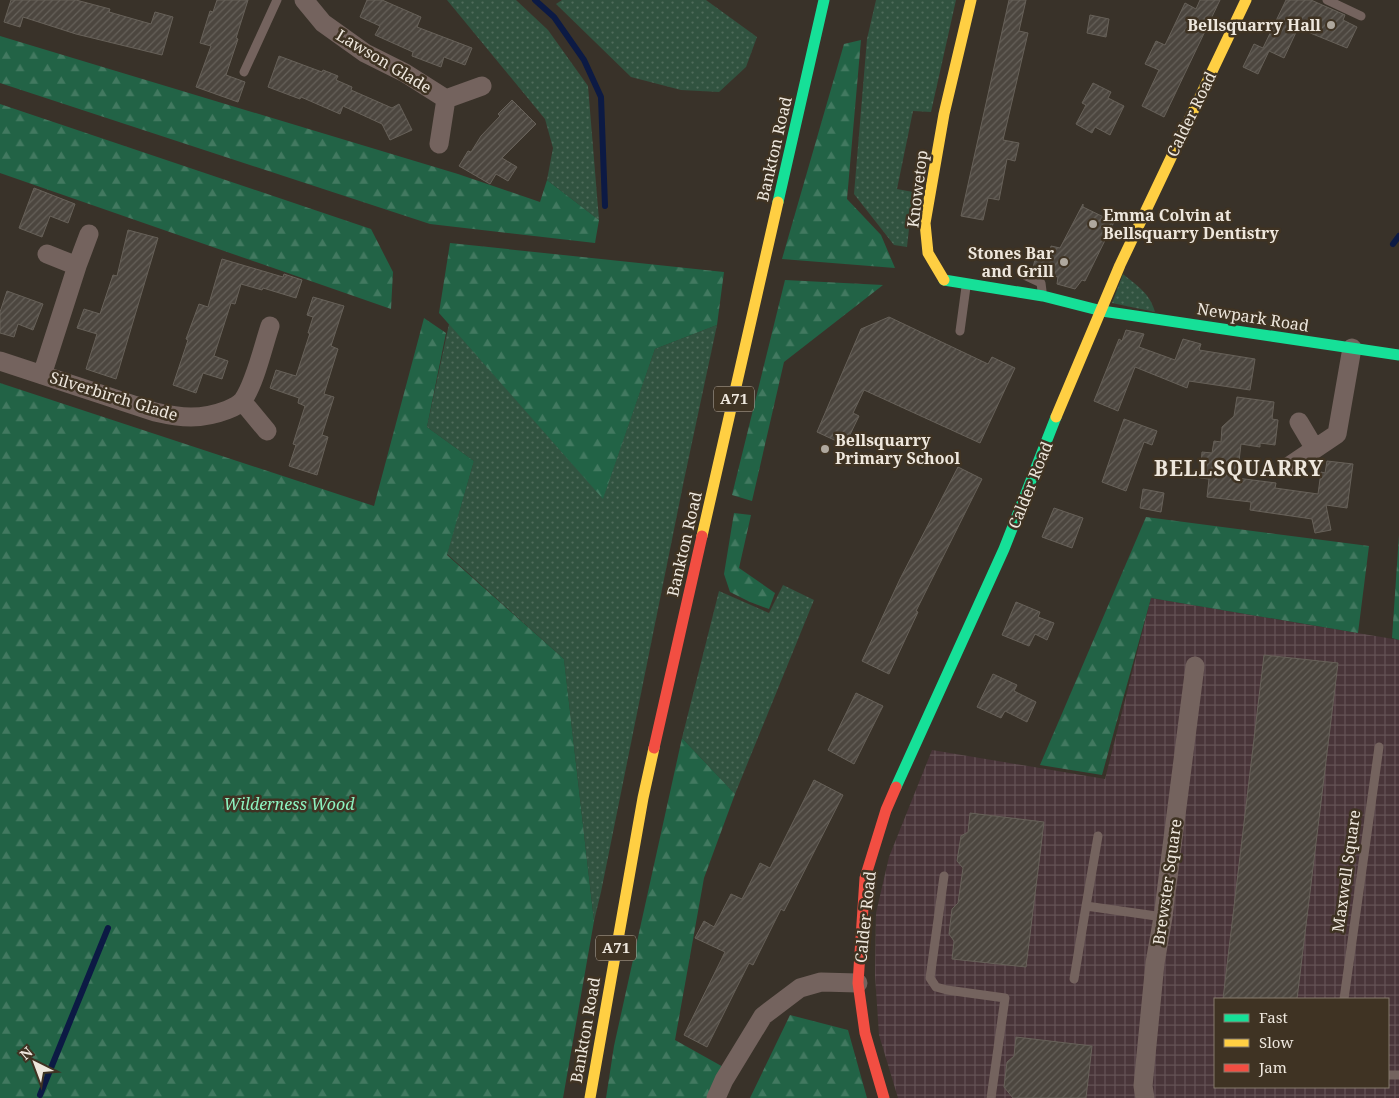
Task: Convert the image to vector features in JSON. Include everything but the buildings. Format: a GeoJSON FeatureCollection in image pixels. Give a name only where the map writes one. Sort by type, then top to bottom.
{"type":"FeatureCollection","features":[{"type":"Feature","properties":{"kind":"street","name":"Lawson Glade"},"geometry":{"type":"LineString","coordinates":[[304,0],[323,23],[365,53],[405,73],[446,99]]}},
{"type":"Feature","properties":{"kind":"street","name":"Bankton Road"},"geometry":{"type":"LineString","coordinates":[[590,1098],[643,798],[824,0]]}},
{"type":"Feature","properties":{"kind":"street","name":"Knowetop"},"geometry":{"type":"LineString","coordinates":[[971,0],[944,114],[926,223],[928,253],[945,281],[1043,296],[1102,311]]}},
{"type":"Feature","properties":{"kind":"street","name":"Calder Road"},"geometry":{"type":"LineString","coordinates":[[884,1098],[865,1033],[858,982],[866,878],[886,810],[1004,548],[1120,264],[1246,0]]}},
{"type":"Feature","properties":{"kind":"street","name":"Lawson Glade"},"geometry":{"type":"LineString","coordinates":[[446,99],[482,86]]}},
{"type":"Feature","properties":{"kind":"street","name":"Lawson Glade"},"geometry":{"type":"LineString","coordinates":[[438,144],[446,99]]}},
{"type":"Feature","properties":{"kind":"street","name":"Silverbirch Glade"},"geometry":{"type":"LineString","coordinates":[[42,375],[89,234]]}},
{"type":"Feature","properties":{"kind":"street"},"geometry":{"type":"LineString","coordinates":[[47,254],[77,266]]}},
{"type":"Feature","properties":{"kind":"street","name":"Newpark Road"},"geometry":{"type":"LineString","coordinates":[[1102,311],[1399,356]]}},
{"type":"Feature","properties":{"kind":"street"},"geometry":{"type":"LineString","coordinates":[[267,431],[242,401],[250,386],[270,326]]}},
{"type":"Feature","properties":{"kind":"street"},"geometry":{"type":"LineString","coordinates":[[1288,467],[1338,434],[1352,348]]}},
{"type":"Feature","properties":{"kind":"street","name":"Silverbirch Glade"},"geometry":{"type":"LineString","coordinates":[[0,361],[155,412],[180,418],[210,416],[242,401]]}},
{"type":"Feature","properties":{"kind":"street"},"geometry":{"type":"LineString","coordinates":[[1299,422],[1315,449]]}},
{"type":"Feature","properties":{"kind":"street","name":"Brewster Square"},"geometry":{"type":"LineString","coordinates":[[1145,1098],[1143,1086],[1156,962],[1195,666]]}},
{"type":"Feature","properties":{"kind":"street","name":"Calder Road"},"geometry":{"type":"LineString","coordinates":[[716,1098],[724,1080],[763,1016],[800,988],[821,982],[858,982]]}},
{"type":"Feature","properties":{"kind":"lane"},"geometry":{"type":"LineString","coordinates":[[244,72],[277,0]]}},
{"type":"Feature","properties":{"kind":"lane"},"geometry":{"type":"LineString","coordinates":[[1327,0],[1361,16]]}},
{"type":"Feature","properties":{"kind":"lane"},"geometry":{"type":"LineString","coordinates":[[1026,276],[1041,284],[1043,296]]}},
{"type":"Feature","properties":{"kind":"lane"},"geometry":{"type":"LineString","coordinates":[[960,331],[966,284]]}},
{"type":"Feature","properties":{"kind":"lane","name":"Maxwell Square"},"geometry":{"type":"LineString","coordinates":[[1344,998],[1378,747]]}},
{"type":"Feature","properties":{"kind":"lane"},"geometry":{"type":"LineString","coordinates":[[1074,979],[1098,836]]}},
{"type":"Feature","properties":{"kind":"lane"},"geometry":{"type":"LineString","coordinates":[[944,876],[930,978],[936,987],[947,990],[1005,998],[991,1098]]}},
{"type":"Feature","properties":{"kind":"lane"},"geometry":{"type":"LineString","coordinates":[[1086,906],[1163,917]]}},
{"type":"Feature","properties":{"kind":"shaded area"},"geometry":{"type":"Polygon","coordinates":[[[1151,598],[1399,640],[1399,1098],[898,1098],[879,1035],[875,975],[876,913],[889,857],[932,750],[1105,779],[1151,598]]]}},
{"type":"Feature","properties":{"kind":"green space"},"geometry":{"type":"Polygon","coordinates":[[[447,0],[516,0],[548,30],[588,86],[599,220],[547,180],[553,148],[545,119],[447,0]]]}},
{"type":"Feature","properties":{"kind":"green space"},"geometry":{"type":"Polygon","coordinates":[[[562,0],[706,0],[757,37],[746,67],[719,92],[681,90],[631,77],[556,4],[562,0]]]}},
{"type":"Feature","properties":{"kind":"green space"},"geometry":{"type":"Polygon","coordinates":[[[876,0],[956,0],[931,112],[913,111],[897,189],[913,192],[907,247],[894,245],[854,194],[867,39],[876,0]]]}},
{"type":"Feature","properties":{"kind":"green space"},"geometry":{"type":"Polygon","coordinates":[[[0,36],[458,174],[540,202],[547,180],[599,220],[595,243],[430,224],[0,83],[0,36]]]}},
{"type":"Feature","properties":{"kind":"green space"},"geometry":{"type":"Polygon","coordinates":[[[861,40],[847,199],[881,235],[895,268],[782,259],[844,44],[861,40]]]}},
{"type":"Feature","properties":{"kind":"green space"},"geometry":{"type":"Polygon","coordinates":[[[0,104],[371,229],[393,272],[391,309],[0,173],[0,104]]]}},
{"type":"Feature","properties":{"kind":"green space"},"geometry":{"type":"Polygon","coordinates":[[[450,243],[724,272],[717,325],[655,349],[603,499],[439,313],[450,243]]]}},
{"type":"Feature","properties":{"kind":"green space"},"geometry":{"type":"Polygon","coordinates":[[[1123,274],[1146,295],[1153,305],[1155,312],[1112,303],[1123,274]]]}},
{"type":"Feature","properties":{"kind":"green space"},"geometry":{"type":"Polygon","coordinates":[[[785,280],[883,285],[784,362],[752,501],[732,495],[785,280]]]}},
{"type":"Feature","properties":{"kind":"green space","name":"Wilderness Wood"},"geometry":{"type":"Polygon","coordinates":[[[424,318],[446,333],[427,427],[474,461],[447,555],[564,659],[594,921],[563,1098],[0,1098],[0,383],[374,506],[424,318]]]}},
{"type":"Feature","properties":{"kind":"green space"},"geometry":{"type":"Polygon","coordinates":[[[449,324],[603,498],[655,349],[717,325],[594,921],[564,659],[447,554],[474,461],[427,427],[449,324]]]}},
{"type":"Feature","properties":{"kind":"green space"},"geometry":{"type":"Polygon","coordinates":[[[734,513],[751,515],[739,568],[775,593],[769,609],[730,592],[724,574],[734,513]]]}},
{"type":"Feature","properties":{"kind":"green space"},"geometry":{"type":"Polygon","coordinates":[[[1146,517],[1369,546],[1358,633],[1151,598],[1102,775],[1040,765],[1146,517]]]}},
{"type":"Feature","properties":{"kind":"green space"},"geometry":{"type":"Polygon","coordinates":[[[1399,535],[1399,640],[1392,638],[1399,535]]]}},
{"type":"Feature","properties":{"kind":"green space"},"geometry":{"type":"Polygon","coordinates":[[[783,585],[814,600],[735,794],[682,738],[719,591],[769,613],[783,585]]]}},
{"type":"Feature","properties":{"kind":"green space"},"geometry":{"type":"Polygon","coordinates":[[[682,738],[735,794],[704,878],[675,1040],[725,1068],[710,1098],[606,1098],[614,1046],[682,738]]]}},
{"type":"Feature","properties":{"kind":"green space"},"geometry":{"type":"Polygon","coordinates":[[[790,1015],[848,1030],[867,1098],[750,1098],[790,1015]]]}},
{"type":"Feature","properties":{"kind":"waterway"},"geometry":{"type":"LineString","coordinates":[[535,0],[554,17],[584,60],[601,97],[605,206]]}},
{"type":"Feature","properties":{"kind":"waterway"},"geometry":{"type":"LineString","coordinates":[[1393,244],[1399,236]]}},
{"type":"Feature","properties":{"kind":"waterway"},"geometry":{"type":"LineString","coordinates":[[40,1095],[108,928]]}},
{"type":"Feature","properties":{"kind":"traffic: fast"},"geometry":{"type":"LineString","coordinates":[[778,202],[824,0]]}},
{"type":"Feature","properties":{"kind":"traffic: fast"},"geometry":{"type":"LineString","coordinates":[[944,280],[1043,296],[1102,311],[1399,355]]}},
{"type":"Feature","properties":{"kind":"traffic: fast"},"geometry":{"type":"LineString","coordinates":[[896,787],[1004,549],[1056,417]]}},
{"type":"Feature","properties":{"kind":"traffic: slow"},"geometry":{"type":"LineString","coordinates":[[944,280],[928,253],[925,223],[944,114],[971,0]]}},
{"type":"Feature","properties":{"kind":"traffic: slow"},"geometry":{"type":"LineString","coordinates":[[1056,417],[1120,265],[1246,0]]}},
{"type":"Feature","properties":{"kind":"traffic: slow"},"geometry":{"type":"LineString","coordinates":[[702,536],[778,202]]}},
{"type":"Feature","properties":{"kind":"traffic: slow"},"geometry":{"type":"LineString","coordinates":[[590,1098],[643,798],[654,748]]}},
{"type":"Feature","properties":{"kind":"traffic: jam"},"geometry":{"type":"LineString","coordinates":[[654,748],[702,536]]}},
{"type":"Feature","properties":{"kind":"traffic: jam"},"geometry":{"type":"LineString","coordinates":[[884,1098],[865,1033],[858,983],[865,878],[886,810],[896,787]]}},
{"type":"Feature","properties":{"kind":"place","name":"Bellsquarry Hall"},"geometry":{"type":"Point","coordinates":[1331,25]}},
{"type":"Feature","properties":{"kind":"place","name":"Emma Colvin at Bellsquarry Dentistry"},"geometry":{"type":"Point","coordinates":[1093,224]}},
{"type":"Feature","properties":{"kind":"place","name":"Stones Bar and Grill"},"geometry":{"type":"Point","coordinates":[1064,262]}},
{"type":"Feature","properties":{"kind":"place","name":"Bellsquarry Primary School"},"geometry":{"type":"Point","coordinates":[825,449]}},
{"type":"Feature","properties":{"kind":"district","name":"BELLSQUARRY"},"geometry":{"type":"Point","coordinates":[1239,469]}}]}
